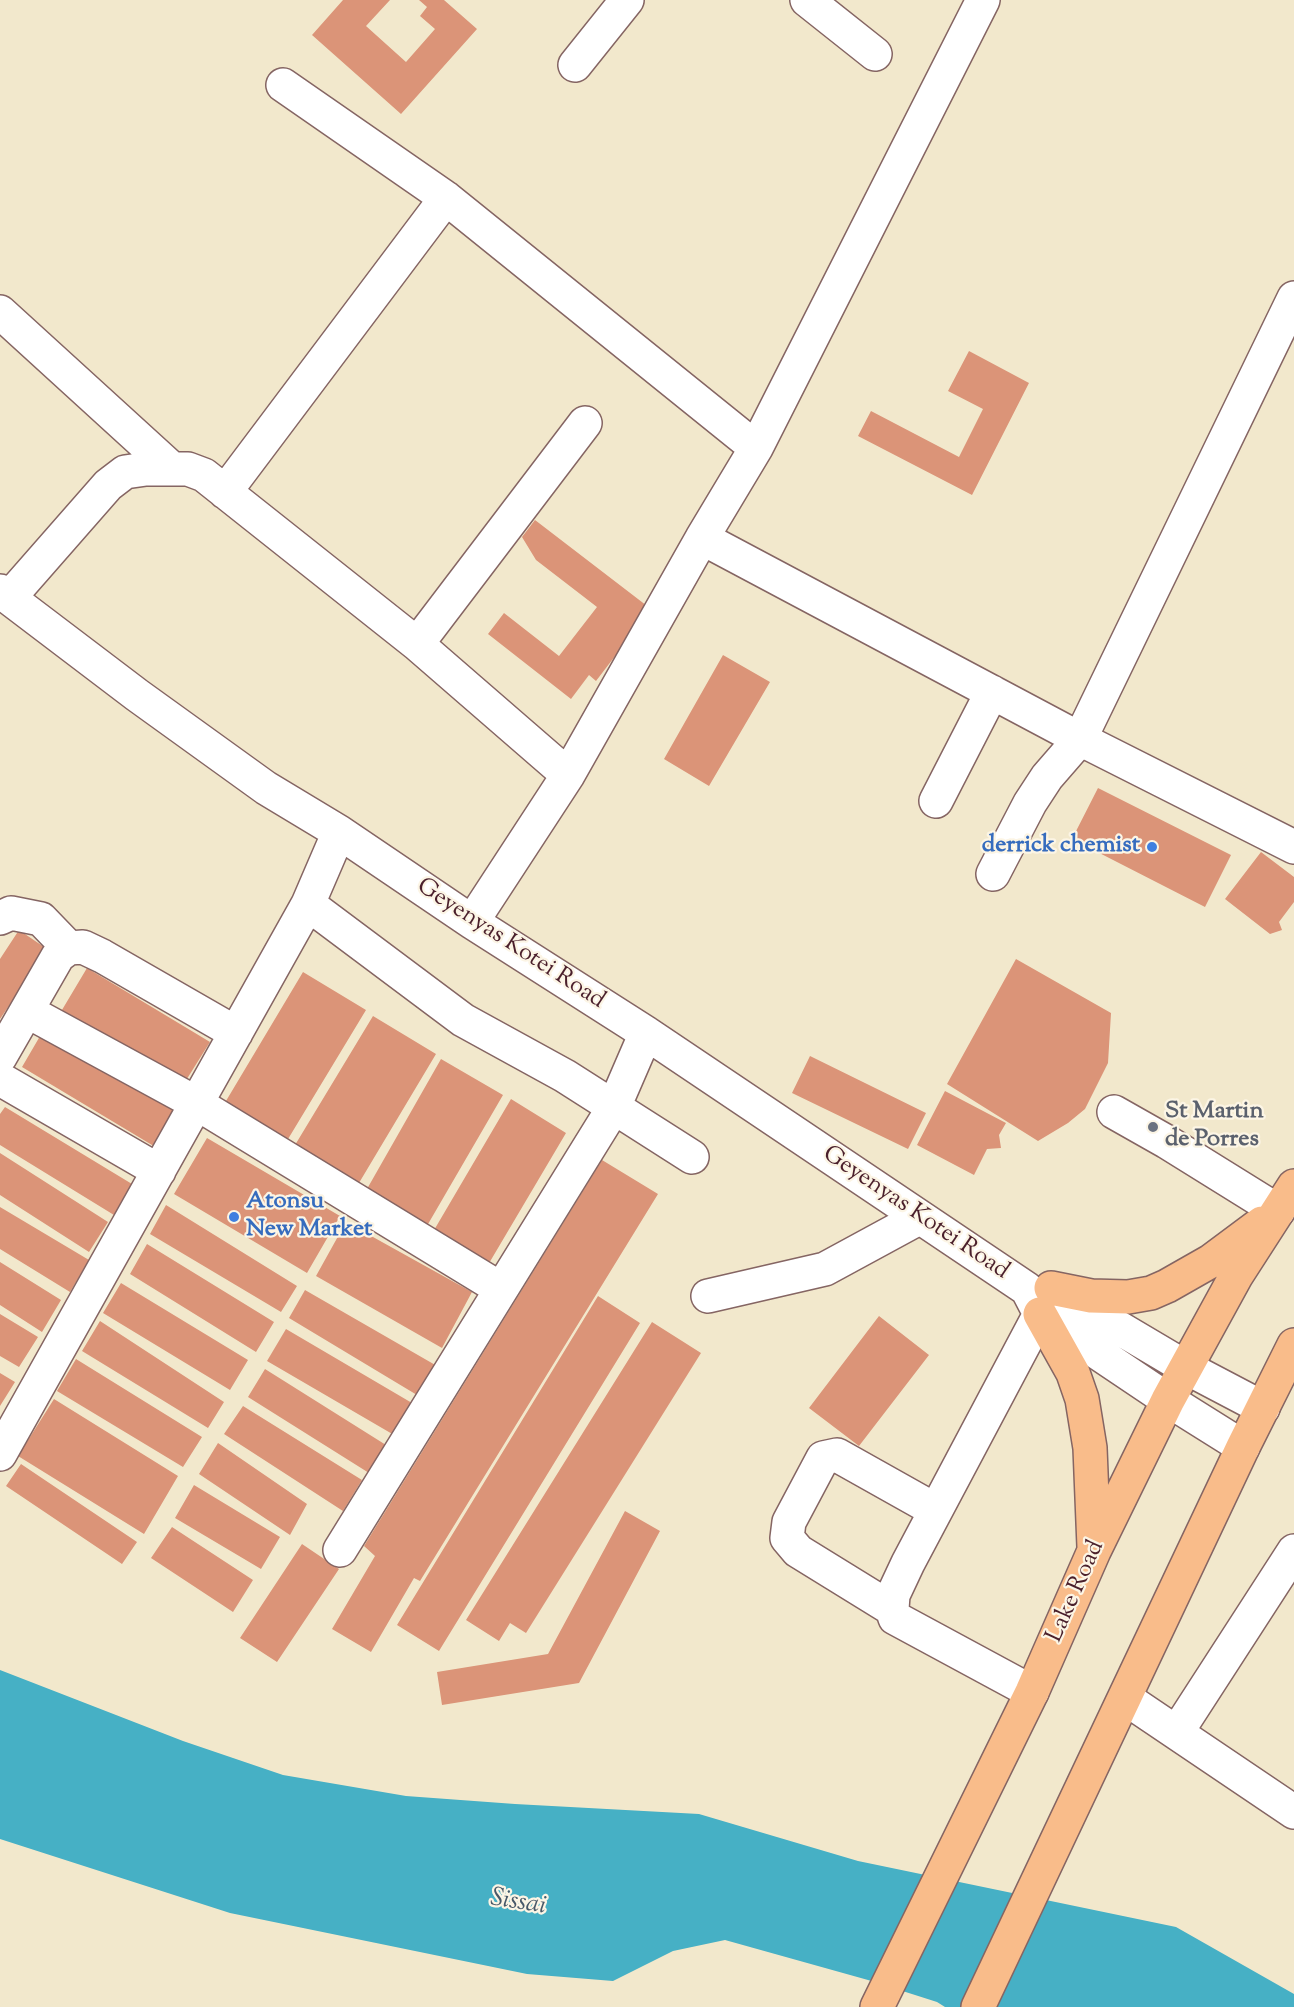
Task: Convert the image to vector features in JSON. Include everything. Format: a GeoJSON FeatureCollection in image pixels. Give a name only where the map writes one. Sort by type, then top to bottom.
{"type":"FeatureCollection","features":[{"type":"Feature","properties":{"kind":"main road"},"geometry":{"type":"LineString","coordinates":[[1094,1551],[1090,1448],[1082,1399],[1073,1373],[1039,1297],[1128,1297],[1151,1293],[1211,1261],[1286,1198]]}},
{"type":"Feature","properties":{"kind":"main road","name":"Lake Road"},"geometry":{"type":"LineString","coordinates":[[880,2000],[1032,1692],[1094,1551],[1168,1400],[1236,1276],[1286,1198]]}},
{"type":"Feature","properties":{"kind":"main road"},"geometry":{"type":"LineString","coordinates":[[978,2007],[1243,1447],[1294,1345]]}},
{"type":"Feature","properties":{"kind":"street"},"geometry":{"type":"LineString","coordinates":[[575,65],[627,0]]}},
{"type":"Feature","properties":{"kind":"street"},"geometry":{"type":"LineString","coordinates":[[807,0],[875,54]]}},
{"type":"Feature","properties":{"kind":"street"},"geometry":{"type":"LineString","coordinates":[[472,922],[568,775],[702,538],[756,448],[983,0]]}},
{"type":"Feature","properties":{"kind":"street"},"geometry":{"type":"LineString","coordinates":[[284,85],[446,198],[756,448]]}},
{"type":"Feature","properties":{"kind":"street"},"geometry":{"type":"LineString","coordinates":[[225,492],[446,198]]}},
{"type":"Feature","properties":{"kind":"street"},"geometry":{"type":"LineString","coordinates":[[993,874],[1030,803],[1047,777],[1080,739],[1294,298]]}},
{"type":"Feature","properties":{"kind":"street"},"geometry":{"type":"LineString","coordinates":[[0,312],[170,467]]}},
{"type":"Feature","properties":{"kind":"street"},"geometry":{"type":"LineString","coordinates":[[417,644],[585,423]]}},
{"type":"Feature","properties":{"kind":"street"},"geometry":{"type":"LineString","coordinates":[[5,594],[108,485],[125,472],[170,467],[188,469],[204,475],[417,644],[568,775]]}},
{"type":"Feature","properties":{"kind":"street"},"geometry":{"type":"LineString","coordinates":[[702,538],[1080,739],[1294,847]]}},
{"type":"Feature","properties":{"kind":"street","name":"Geyenyas Kotei Road"},"geometry":{"type":"LineString","coordinates":[[5,594],[137,695],[248,775],[646,1033],[1039,1297]]}},
{"type":"Feature","properties":{"kind":"street"},"geometry":{"type":"LineString","coordinates":[[936,801],[992,692]]}},
{"type":"Feature","properties":{"kind":"street"},"geometry":{"type":"LineString","coordinates":[[0,1454],[308,904],[339,832]]}},
{"type":"Feature","properties":{"kind":"street"},"geometry":{"type":"LineString","coordinates":[[308,904],[463,1020],[565,1076],[692,1157]]}},
{"type":"Feature","properties":{"kind":"street"},"geometry":{"type":"LineString","coordinates":[[0,918],[10,913],[41,919],[69,948]]}},
{"type":"Feature","properties":{"kind":"street"},"geometry":{"type":"LineString","coordinates":[[0,1057],[58,956],[69,948],[83,947],[102,956],[236,1033]]}},
{"type":"Feature","properties":{"kind":"street"},"geometry":{"type":"LineString","coordinates":[[27,1011],[196,1103],[501,1289]]}},
{"type":"Feature","properties":{"kind":"street"},"geometry":{"type":"LineString","coordinates":[[340,1550],[614,1107],[646,1033]]}},
{"type":"Feature","properties":{"kind":"street"},"geometry":{"type":"LineString","coordinates":[[0,1079],[159,1171]]}},
{"type":"Feature","properties":{"kind":"street"},"geometry":{"type":"LineString","coordinates":[[1114,1112],[1159,1137],[1286,1198]]}},
{"type":"Feature","properties":{"kind":"street"},"geometry":{"type":"LineString","coordinates":[[708,1296],[825,1269],[919,1218]]}},
{"type":"Feature","properties":{"kind":"street"},"geometry":{"type":"LineString","coordinates":[[1039,1297],[1185,1367],[1263,1408]]}},
{"type":"Feature","properties":{"kind":"street"},"geometry":{"type":"LineString","coordinates":[[1039,1297],[1168,1400],[1243,1447]]}},
{"type":"Feature","properties":{"kind":"street"},"geometry":{"type":"LineString","coordinates":[[1032,1692],[895,1618],[892,1610],[893,1595],[1039,1297]]}},
{"type":"Feature","properties":{"kind":"street"},"geometry":{"type":"LineString","coordinates":[[892,1610],[798,1551],[787,1538],[789,1522],[823,1458],[837,1455],[935,1510]]}},
{"type":"Feature","properties":{"kind":"street"},"geometry":{"type":"LineString","coordinates":[[1177,1732],[1294,1551]]}},
{"type":"Feature","properties":{"kind":"street"},"geometry":{"type":"LineString","coordinates":[[1125,1698],[1294,1812]]}},
{"type":"Feature","properties":{"kind":"water","name":"Sissai"},"geometry":{"type":"Polygon","coordinates":[[[0,1670],[183,1741],[283,1775],[406,1796],[699,1814],[858,1861],[1176,1927],[1294,1994],[1294,2007],[945,2007],[937,2002],[868,1980],[725,1940],[673,1951],[613,1981],[527,1974],[230,1913],[0,1839],[0,1670]]]}},
{"type":"Feature","properties":{"kind":"building"},"geometry":{"type":"Polygon","coordinates":[[[343,0],[390,0],[366,26],[406,62],[435,29],[420,16],[427,7],[419,0],[444,0],[477,29],[401,114],[312,35],[343,0]]]}},
{"type":"Feature","properties":{"kind":"building"},"geometry":{"type":"Polygon","coordinates":[[[969,351],[1029,383],[972,495],[858,436],[871,411],[959,457],[983,409],[948,391],[969,351]]]}},
{"type":"Feature","properties":{"kind":"building"},"geometry":{"type":"Polygon","coordinates":[[[535,520],[651,609],[596,681],[589,675],[571,699],[488,634],[504,613],[559,656],[597,607],[536,560],[522,537],[535,520]]]}},
{"type":"Feature","properties":{"kind":"building"},"geometry":{"type":"Polygon","coordinates":[[[723,655],[770,682],[709,786],[664,759],[723,655]]]}},
{"type":"Feature","properties":{"kind":"building","name":"derrick chemist"},"geometry":{"type":"Polygon","coordinates":[[[1098,788],[1231,855],[1205,907],[1072,839],[1098,788]]]}},
{"type":"Feature","properties":{"kind":"building"},"geometry":{"type":"Polygon","coordinates":[[[1261,852],[1294,877],[1294,902],[1279,922],[1282,930],[1270,934],[1225,899],[1261,852]]]}},
{"type":"Feature","properties":{"kind":"building"},"geometry":{"type":"Polygon","coordinates":[[[19,930],[47,949],[0,1019],[0,959],[19,930]]]}},
{"type":"Feature","properties":{"kind":"building"},"geometry":{"type":"Polygon","coordinates":[[[1016,959],[1111,1013],[1108,1063],[1085,1109],[1068,1123],[1038,1141],[947,1084],[1016,959]]]}},
{"type":"Feature","properties":{"kind":"building"},"geometry":{"type":"Polygon","coordinates":[[[87,968],[210,1042],[180,1090],[56,1020],[87,968]]]}},
{"type":"Feature","properties":{"kind":"building"},"geometry":{"type":"Polygon","coordinates":[[[303,972],[366,1010],[282,1149],[220,1111],[303,972]]]}},
{"type":"Feature","properties":{"kind":"building"},"geometry":{"type":"Polygon","coordinates":[[[373,1016],[436,1054],[353,1193],[289,1155],[373,1016]]]}},
{"type":"Feature","properties":{"kind":"building"},"geometry":{"type":"Polygon","coordinates":[[[43,1031],[178,1112],[157,1148],[22,1067],[43,1031]]]}},
{"type":"Feature","properties":{"kind":"building"},"geometry":{"type":"Polygon","coordinates":[[[810,1056],[926,1113],[908,1149],[792,1093],[810,1056]]]}},
{"type":"Feature","properties":{"kind":"building"},"geometry":{"type":"Polygon","coordinates":[[[441,1059],[503,1095],[424,1231],[363,1196],[441,1059]]]}},
{"type":"Feature","properties":{"kind":"building"},"geometry":{"type":"Polygon","coordinates":[[[945,1091],[1006,1123],[999,1135],[1001,1148],[987,1149],[974,1175],[917,1145],[945,1091]]]}},
{"type":"Feature","properties":{"kind":"building"},"geometry":{"type":"Polygon","coordinates":[[[511,1099],[566,1133],[485,1270],[430,1237],[511,1099]]]}},
{"type":"Feature","properties":{"kind":"building"},"geometry":{"type":"Polygon","coordinates":[[[5,1107],[132,1184],[114,1215],[0,1145],[0,1114],[5,1107]]]}},
{"type":"Feature","properties":{"kind":"building"},"geometry":{"type":"Polygon","coordinates":[[[207,1138],[340,1216],[307,1273],[174,1194],[207,1138]]]}},
{"type":"Feature","properties":{"kind":"building"},"geometry":{"type":"Polygon","coordinates":[[[0,1153],[108,1222],[89,1252],[0,1195],[0,1153]]]}},
{"type":"Feature","properties":{"kind":"building"},"geometry":{"type":"Polygon","coordinates":[[[602,1160],[658,1194],[420,1581],[414,1578],[371,1652],[332,1629],[375,1556],[364,1546],[602,1160]]]}},
{"type":"Feature","properties":{"kind":"building"},"geometry":{"type":"Polygon","coordinates":[[[166,1205],[297,1286],[281,1312],[150,1234],[166,1205]]]}},
{"type":"Feature","properties":{"kind":"building"},"geometry":{"type":"Polygon","coordinates":[[[0,1207],[89,1260],[70,1292],[0,1249],[0,1207]]]}},
{"type":"Feature","properties":{"kind":"building"},"geometry":{"type":"Polygon","coordinates":[[[346,1222],[472,1292],[442,1348],[316,1276],[346,1222]]]}},
{"type":"Feature","properties":{"kind":"building"},"geometry":{"type":"Polygon","coordinates":[[[147,1244],[274,1322],[256,1352],[130,1274],[147,1244]]]}},
{"type":"Feature","properties":{"kind":"building"},"geometry":{"type":"Polygon","coordinates":[[[0,1262],[61,1300],[42,1332],[0,1305],[0,1262]]]}},
{"type":"Feature","properties":{"kind":"building"},"geometry":{"type":"Polygon","coordinates":[[[121,1283],[248,1360],[230,1390],[103,1313],[121,1283]]]}},
{"type":"Feature","properties":{"kind":"building"},"geometry":{"type":"Polygon","coordinates":[[[305,1290],[437,1366],[417,1395],[289,1318],[305,1290]]]}},
{"type":"Feature","properties":{"kind":"building"},"geometry":{"type":"Polygon","coordinates":[[[598,1296],[640,1323],[439,1651],[397,1625],[598,1296]]]}},
{"type":"Feature","properties":{"kind":"building"},"geometry":{"type":"Polygon","coordinates":[[[0,1314],[38,1337],[19,1367],[0,1356],[0,1314]]]}},
{"type":"Feature","properties":{"kind":"building"},"geometry":{"type":"Polygon","coordinates":[[[879,1316],[929,1355],[859,1446],[809,1408],[879,1316]]]}},
{"type":"Feature","properties":{"kind":"building"},"geometry":{"type":"Polygon","coordinates":[[[100,1321],[224,1402],[208,1428],[82,1351],[100,1321]]]}},
{"type":"Feature","properties":{"kind":"building"},"geometry":{"type":"Polygon","coordinates":[[[652,1322],[701,1353],[526,1633],[510,1623],[499,1641],[466,1620],[652,1322]]]}},
{"type":"Feature","properties":{"kind":"building"},"geometry":{"type":"Polygon","coordinates":[[[286,1329],[412,1403],[394,1435],[267,1361],[286,1329]]]}},
{"type":"Feature","properties":{"kind":"building"},"geometry":{"type":"Polygon","coordinates":[[[76,1359],[202,1437],[183,1467],[57,1391],[76,1359]]]}},
{"type":"Feature","properties":{"kind":"building"},"geometry":{"type":"Polygon","coordinates":[[[265,1369],[386,1445],[369,1473],[248,1397],[265,1369]]]}},
{"type":"Feature","properties":{"kind":"building"},"geometry":{"type":"Polygon","coordinates":[[[0,1373],[15,1382],[0,1406],[0,1373]]]}},
{"type":"Feature","properties":{"kind":"building"},"geometry":{"type":"Polygon","coordinates":[[[54,1399],[178,1476],[144,1534],[18,1456],[54,1399]]]}},
{"type":"Feature","properties":{"kind":"building"},"geometry":{"type":"Polygon","coordinates":[[[243,1406],[362,1480],[343,1511],[224,1434],[243,1406]]]}},
{"type":"Feature","properties":{"kind":"building"},"geometry":{"type":"Polygon","coordinates":[[[218,1443],[307,1504],[290,1535],[199,1474],[218,1443]]]}},
{"type":"Feature","properties":{"kind":"building"},"geometry":{"type":"Polygon","coordinates":[[[21,1464],[137,1542],[122,1564],[6,1486],[21,1464]]]}},
{"type":"Feature","properties":{"kind":"building"},"geometry":{"type":"Polygon","coordinates":[[[194,1485],[280,1537],[261,1569],[175,1518],[194,1485]]]}},
{"type":"Feature","properties":{"kind":"building"},"geometry":{"type":"Polygon","coordinates":[[[625,1511],[660,1531],[579,1683],[442,1705],[437,1672],[548,1654],[625,1511]]]}},
{"type":"Feature","properties":{"kind":"building"},"geometry":{"type":"Polygon","coordinates":[[[172,1527],[253,1580],[233,1612],[151,1558],[172,1527]]]}},
{"type":"Feature","properties":{"kind":"building"},"geometry":{"type":"Polygon","coordinates":[[[302,1544],[339,1569],[277,1662],[240,1638],[302,1544]]]}},
{"type":"Feature","properties":{"kind":"place","name":"derrick chemist"},"geometry":{"type":"Point","coordinates":[1152,847]}},
{"type":"Feature","properties":{"kind":"place","name":"St Martin de Porres"},"geometry":{"type":"Point","coordinates":[1153,1127]}},
{"type":"Feature","properties":{"kind":"place","name":"Atonsu New Market"},"geometry":{"type":"Point","coordinates":[234,1217]}}]}
